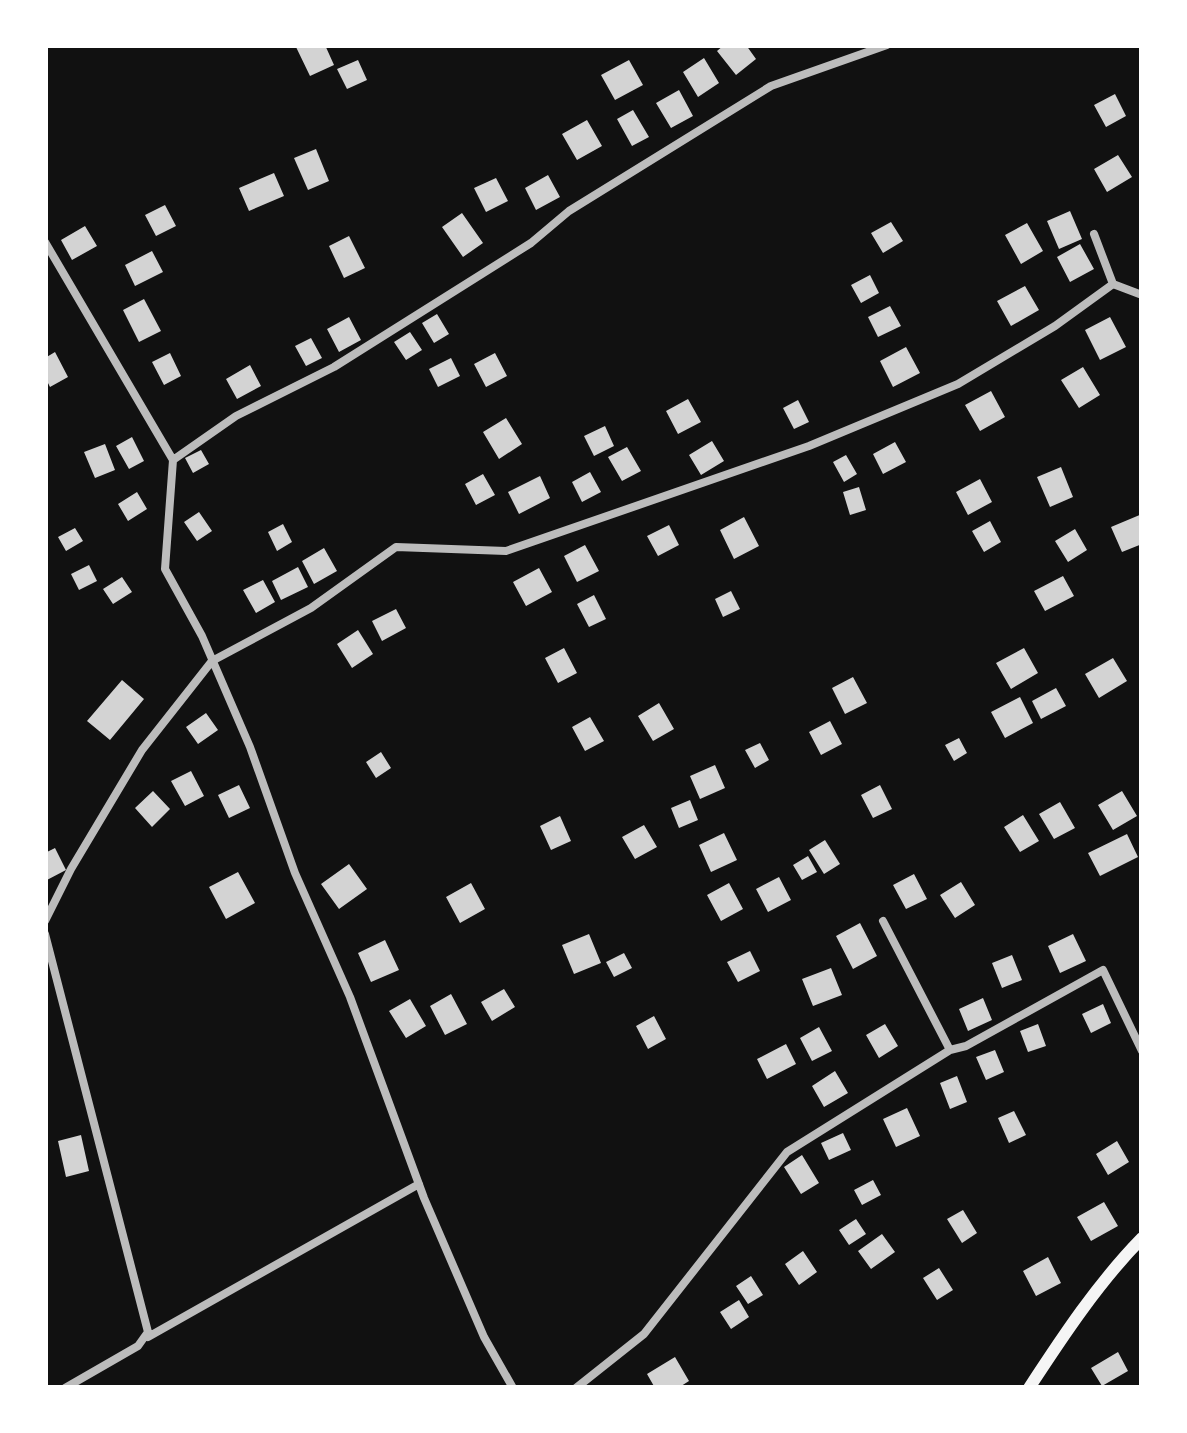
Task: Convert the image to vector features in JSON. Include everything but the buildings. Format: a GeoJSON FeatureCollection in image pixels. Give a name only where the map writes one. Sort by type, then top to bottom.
{"type":"FeatureCollection","features":[{"type":"Feature","properties":{"kind":"main road"},"geometry":{"type":"LineString","coordinates":[[1029,1388],[1067,1329],[1142,1238]]}},
{"type":"Feature","properties":{"kind":"street"},"geometry":{"type":"LineString","coordinates":[[173,460],[236,416],[334,367],[752,97],[887,45]]}},
{"type":"Feature","properties":{"kind":"street"},"geometry":{"type":"LineString","coordinates":[[1094,234],[1113,284],[1142,295]]}},
{"type":"Feature","properties":{"kind":"street"},"geometry":{"type":"LineString","coordinates":[[45,242],[173,460],[165,569],[250,747],[419,1184],[484,1337],[513,1388]]}},
{"type":"Feature","properties":{"kind":"street"},"geometry":{"type":"LineString","coordinates":[[45,921],[142,750],[212,661],[310,608],[395,548],[506,551],[809,446],[958,384],[1055,326],[1113,284]]}},
{"type":"Feature","properties":{"kind":"street"},"geometry":{"type":"LineString","coordinates":[[883,921],[950,1050]]}},
{"type":"Feature","properties":{"kind":"street"},"geometry":{"type":"LineString","coordinates":[[45,934],[148,1332],[142,1340]]}},
{"type":"Feature","properties":{"kind":"street"},"geometry":{"type":"LineString","coordinates":[[576,1388],[644,1334],[787,1152],[950,1050],[966,1046],[1103,970],[1142,1051]]}},
{"type":"Feature","properties":{"kind":"street"},"geometry":{"type":"LineString","coordinates":[[64,1388],[419,1184]]}}]}
